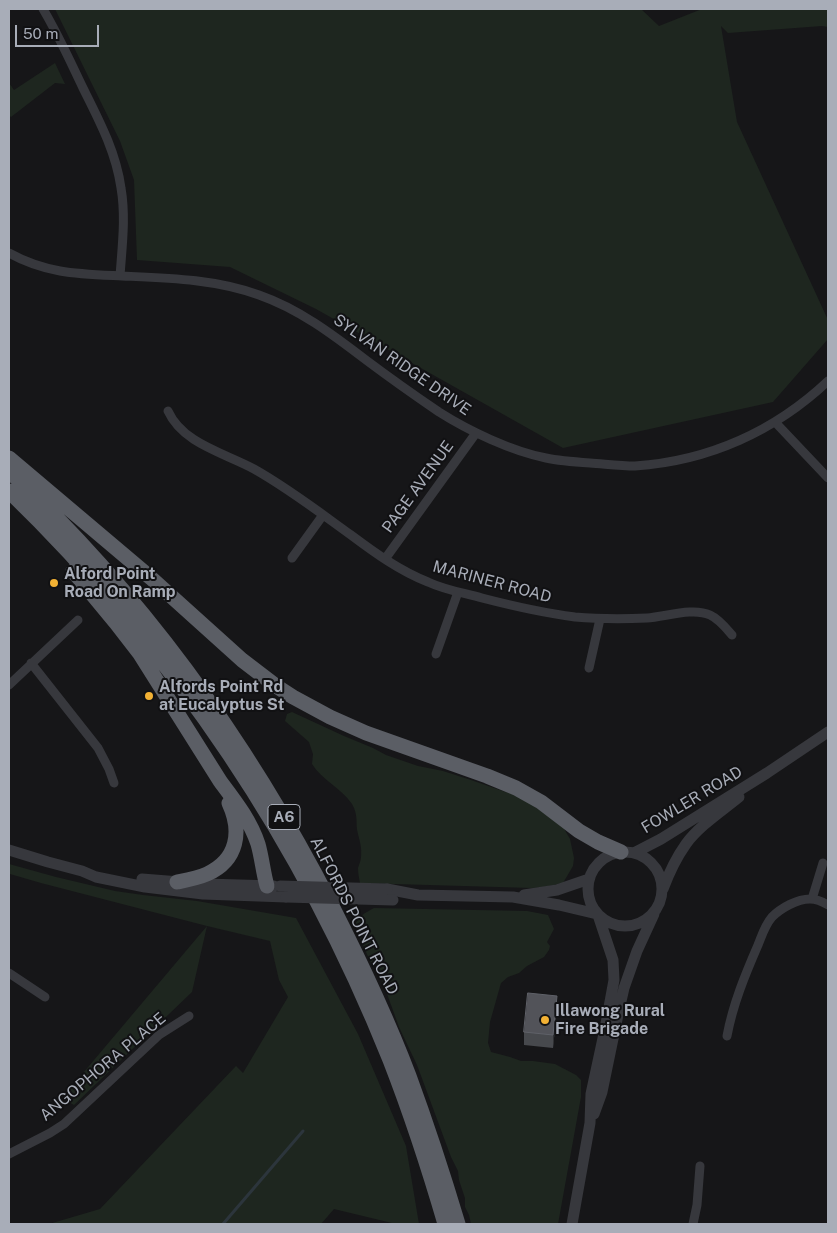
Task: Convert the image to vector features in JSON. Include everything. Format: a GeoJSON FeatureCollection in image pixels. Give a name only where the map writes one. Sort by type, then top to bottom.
{"type":"FeatureCollection","features":[{"type":"Feature","properties":{"kind":"highway"},"geometry":{"type":"LineString","coordinates":[[9,458],[151,578],[242,660],[287,693],[310,707],[354,728],[516,788],[541,802],[579,831],[598,842],[627,852]]}},
{"type":"Feature","properties":{"kind":"highway","name":"ALFORDS POINT ROAD"},"geometry":{"type":"LineString","coordinates":[[9,471],[101,566],[153,627],[225,724],[281,813],[324,890],[378,1001],[422,1114],[458,1224]]}},
{"type":"Feature","properties":{"kind":"highway","name":"ALFORDS POINT ROAD"},"geometry":{"type":"LineString","coordinates":[[9,491],[92,576],[156,652],[221,741],[277,828],[351,969],[368,1008],[405,1099],[445,1224]]}},
{"type":"Feature","properties":{"kind":"highway"},"geometry":{"type":"LineString","coordinates":[[9,502],[68,565],[140,654],[251,827],[278,892]]}},
{"type":"Feature","properties":{"kind":"highway"},"geometry":{"type":"LineString","coordinates":[[177,882],[206,874],[213,870],[225,860],[233,849],[237,834],[235,817],[220,781]]}},
{"type":"Feature","properties":{"kind":"street"},"geometry":{"type":"LineString","coordinates":[[43,9],[103,130],[116,161],[123,202],[123,242],[120,276]]}},
{"type":"Feature","properties":{"kind":"street","name":"SYLVAN RIDGE DRIVE"},"geometry":{"type":"LineString","coordinates":[[9,253],[33,265],[58,272],[84,275],[197,280],[256,294],[302,314],[440,412],[476,433],[512,448],[544,458],[563,461],[634,466],[681,459],[716,450],[740,441],[775,422],[803,403],[828,381]]}},
{"type":"Feature","properties":{"kind":"street","name":"MARINER ROAD"},"geometry":{"type":"LineString","coordinates":[[168,411],[177,426],[190,436],[262,474],[288,490],[385,559],[428,582],[458,592],[546,613],[600,619],[647,618],[700,612],[709,614],[717,619],[732,635]]}},
{"type":"Feature","properties":{"kind":"street"},"geometry":{"type":"LineString","coordinates":[[775,422],[828,478]]}},
{"type":"Feature","properties":{"kind":"street","name":"PAGE AVENUE"},"geometry":{"type":"LineString","coordinates":[[385,559],[476,433]]}},
{"type":"Feature","properties":{"kind":"street"},"geometry":{"type":"LineString","coordinates":[[292,558],[323,515]]}},
{"type":"Feature","properties":{"kind":"street"},"geometry":{"type":"LineString","coordinates":[[436,654],[458,592]]}},
{"type":"Feature","properties":{"kind":"street"},"geometry":{"type":"LineString","coordinates":[[589,668],[600,619]]}},
{"type":"Feature","properties":{"kind":"street"},"geometry":{"type":"LineString","coordinates":[[9,685],[78,620]]}},
{"type":"Feature","properties":{"kind":"street"},"geometry":{"type":"LineString","coordinates":[[31,663],[98,748],[114,783]]}},
{"type":"Feature","properties":{"kind":"street","name":"FOWLER ROAD"},"geometry":{"type":"LineString","coordinates":[[627,852],[660,839],[767,773],[828,732]]}},
{"type":"Feature","properties":{"kind":"street","name":"FOWLER ROAD"},"geometry":{"type":"LineString","coordinates":[[662,891],[672,866],[687,842],[767,773]]}},
{"type":"Feature","properties":{"kind":"street"},"geometry":{"type":"LineString","coordinates":[[9,850],[82,870],[130,877],[278,892],[393,900],[418,895]]}},
{"type":"Feature","properties":{"kind":"street"},"geometry":{"type":"LineString","coordinates":[[572,1224],[590,1123],[591,1094],[614,980],[613,960],[597,915],[590,904],[587,891],[589,879],[601,860],[610,855],[627,852],[646,858],[655,867],[660,878],[662,891],[660,901],[637,951],[624,988],[602,1092],[590,1123]]}},
{"type":"Feature","properties":{"kind":"street"},"geometry":{"type":"LineString","coordinates":[[812,899],[823,863]]}},
{"type":"Feature","properties":{"kind":"street"},"geometry":{"type":"LineString","coordinates":[[82,870],[96,877],[154,888],[203,894],[387,889],[418,895],[513,897],[559,905],[597,915],[614,926],[623,927],[642,923],[656,910]]}},
{"type":"Feature","properties":{"kind":"street"},"geometry":{"type":"LineString","coordinates":[[513,897],[556,890],[589,879]]}},
{"type":"Feature","properties":{"kind":"street"},"geometry":{"type":"LineString","coordinates":[[727,1036],[736,999],[771,918],[785,907],[802,900],[812,899],[828,905]]}},
{"type":"Feature","properties":{"kind":"street"},"geometry":{"type":"LineString","coordinates":[[9,973],[45,997]]}},
{"type":"Feature","properties":{"kind":"street","name":"ANGOPHORA PLACE"},"geometry":{"type":"LineString","coordinates":[[9,1154],[64,1124],[159,1035],[189,1016]]}},
{"type":"Feature","properties":{"kind":"street"},"geometry":{"type":"LineString","coordinates":[[693,1224],[697,1205],[700,1166]]}},
{"type":"Feature","properties":{"kind":"shaded area"},"geometry":{"type":"Polygon","coordinates":[[[55,9],[641,9],[659,26],[702,9],[828,9],[828,27],[728,33],[721,26],[737,122],[828,320],[828,339],[773,402],[563,448],[316,309],[230,267],[137,260],[134,180],[120,141],[55,9]]]}},
{"type":"Feature","properties":{"kind":"shaded area"},"geometry":{"type":"Polygon","coordinates":[[[55,63],[65,84],[55,83],[11,117],[9,115],[9,83],[14,90],[55,63]]]}},
{"type":"Feature","properties":{"kind":"shaded area"},"geometry":{"type":"Polygon","coordinates":[[[292,712],[386,755],[418,766],[443,771],[471,780],[520,797],[530,803],[563,827],[570,839],[574,858],[573,866],[563,883],[532,888],[360,883],[358,868],[361,848],[354,808],[348,798],[321,775],[312,764],[313,754],[309,742],[285,721],[287,714],[292,712]]]}},
{"type":"Feature","properties":{"kind":"shaded area"},"geometry":{"type":"Polygon","coordinates":[[[9,864],[115,891],[197,901],[296,918],[358,1034],[406,1146],[419,1224],[396,1224],[334,1209],[321,1224],[49,1224],[100,1209],[236,1066],[243,1073],[288,997],[279,980],[270,941],[10,874],[9,864]]]}},
{"type":"Feature","properties":{"kind":"shaded area"},"geometry":{"type":"Polygon","coordinates":[[[374,908],[527,911],[548,915],[554,929],[547,942],[550,946],[549,950],[544,957],[527,966],[519,973],[508,977],[501,983],[490,1022],[488,1043],[491,1052],[521,1061],[555,1064],[576,1075],[581,1080],[581,1097],[558,1224],[471,1224],[465,1207],[465,1198],[458,1171],[417,1065],[399,1027],[382,980],[370,961],[355,927],[359,918],[374,908]]]}},
{"type":"Feature","properties":{"kind":"shaded area"},"geometry":{"type":"Polygon","coordinates":[[[207,926],[192,992],[74,1105],[62,1098],[207,926]]]}},
{"type":"Feature","properties":{"kind":"building"},"geometry":{"type":"Polygon","coordinates":[[[528,993],[557,996],[553,1035],[524,1032],[528,993]]]}},
{"type":"Feature","properties":{"kind":"waterway"},"geometry":{"type":"LineString","coordinates":[[223,1224],[303,1131]]}},
{"type":"Feature","properties":{"kind":"place","name":"Alford Point Road On Ramp"},"geometry":{"type":"Point","coordinates":[54,583]}},
{"type":"Feature","properties":{"kind":"place","name":"Alfords Point Rd at Eucalyptus St"},"geometry":{"type":"Point","coordinates":[149,696]}},
{"type":"Feature","properties":{"kind":"place","name":"Illawong Rural Fire Brigade"},"geometry":{"type":"Point","coordinates":[545,1020]}}]}
